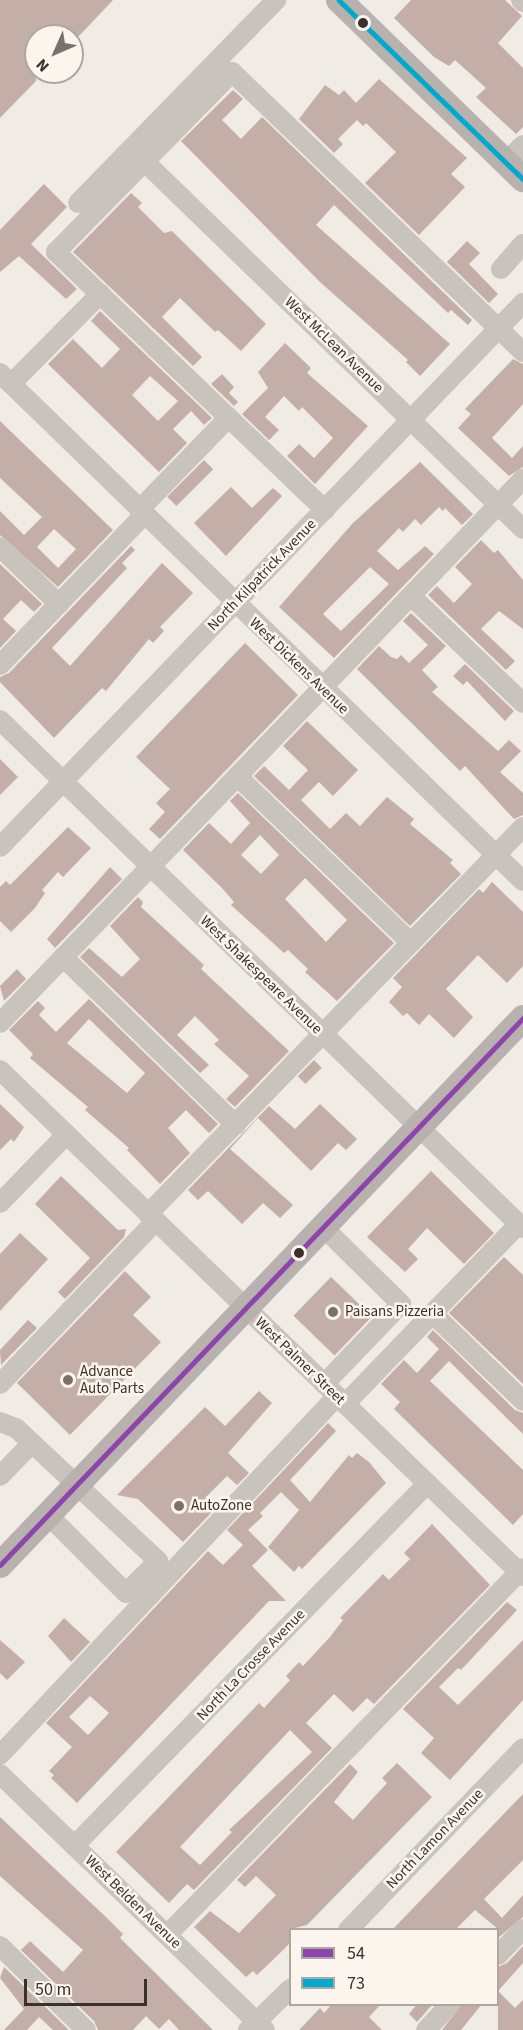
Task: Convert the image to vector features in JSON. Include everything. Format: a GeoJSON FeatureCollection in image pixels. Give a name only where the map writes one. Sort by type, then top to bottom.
{"type":"FeatureCollection","features":[{"type":"Feature","properties":{"kind":"main road"},"geometry":{"type":"LineString","coordinates":[[339,0],[518,162]]}},
{"type":"Feature","properties":{"kind":"main road"},"geometry":{"type":"LineString","coordinates":[[0,1565],[523,1018]]}},
{"type":"Feature","properties":{"kind":"street"},"geometry":{"type":"LineString","coordinates":[[78,203],[276,0]]}},
{"type":"Feature","properties":{"kind":"street"},"geometry":{"type":"LineString","coordinates":[[326,510],[56,252],[232,72],[523,352]]}},
{"type":"Feature","properties":{"kind":"street","name":"West McLean Avenue"},"geometry":{"type":"LineString","coordinates":[[145,162],[523,528]]}},
{"type":"Feature","properties":{"kind":"street"},"geometry":{"type":"LineString","coordinates":[[501,269],[523,244]]}},
{"type":"Feature","properties":{"kind":"street"},"geometry":{"type":"LineString","coordinates":[[5,379],[100,294]]}},
{"type":"Feature","properties":{"kind":"street","name":"North Kilpatrick Avenue"},"geometry":{"type":"LineString","coordinates":[[0,846],[523,303]]}},
{"type":"Feature","properties":{"kind":"street","name":"West Dickens Avenue"},"geometry":{"type":"LineString","coordinates":[[5,379],[523,881]]}},
{"type":"Feature","properties":{"kind":"street"},"geometry":{"type":"LineString","coordinates":[[0,665],[59,604],[229,417]]}},
{"type":"Feature","properties":{"kind":"street"},"geometry":{"type":"LineString","coordinates":[[0,1023],[523,479]]}},
{"type":"Feature","properties":{"kind":"street"},"geometry":{"type":"LineString","coordinates":[[0,547],[59,604]]}},
{"type":"Feature","properties":{"kind":"street"},"geometry":{"type":"LineString","coordinates":[[411,596],[523,704]]}},
{"type":"Feature","properties":{"kind":"street","name":"West Shakespeare Avenue"},"geometry":{"type":"LineString","coordinates":[[0,720],[521,1226]]}},
{"type":"Feature","properties":{"kind":"street"},"geometry":{"type":"LineString","coordinates":[[237,776],[411,943]]}},
{"type":"Feature","properties":{"kind":"street"},"geometry":{"type":"LineString","coordinates":[[0,1384],[236,1125],[523,827]]}},
{"type":"Feature","properties":{"kind":"street"},"geometry":{"type":"LineString","coordinates":[[63,957],[236,1125]]}},
{"type":"Feature","properties":{"kind":"street","name":"West Palmer Street"},"geometry":{"type":"LineString","coordinates":[[0,1070],[427,1484],[522,1572]]}},
{"type":"Feature","properties":{"kind":"street"},"geometry":{"type":"LineString","coordinates":[[0,1203],[66,1135]]}},
{"type":"Feature","properties":{"kind":"street"},"geometry":{"type":"LineString","coordinates":[[335,1395],[433,1314],[521,1226]]}},
{"type":"Feature","properties":{"kind":"street"},"geometry":{"type":"LineString","coordinates":[[0,1755],[335,1395],[401,1304],[323,1227]]}},
{"type":"Feature","properties":{"kind":"street"},"geometry":{"type":"LineString","coordinates":[[433,1314],[523,1401]]}},
{"type":"Feature","properties":{"kind":"street"},"geometry":{"type":"LineString","coordinates":[[0,1422],[16,1428],[158,1561],[126,1593],[48,1515]]}},
{"type":"Feature","properties":{"kind":"street"},"geometry":{"type":"LineString","coordinates":[[0,1476],[32,1443]]}},
{"type":"Feature","properties":{"kind":"street","name":"North La Crosse Avenue"},"geometry":{"type":"LineString","coordinates":[[74,1846],[427,1484]]}},
{"type":"Feature","properties":{"kind":"street"},"geometry":{"type":"LineString","coordinates":[[167,1935],[522,1572]]}},
{"type":"Feature","properties":{"kind":"street","name":"North Lamon Avenue"},"geometry":{"type":"LineString","coordinates":[[349,1928],[523,1748]]}},
{"type":"Feature","properties":{"kind":"street","name":"West Belden Avenue"},"geometry":{"type":"LineString","coordinates":[[0,1773],[167,1935],[257,2027]]}},
{"type":"Feature","properties":{"kind":"street"},"geometry":{"type":"LineString","coordinates":[[499,1954],[523,1929]]}},
{"type":"Feature","properties":{"kind":"street"},"geometry":{"type":"LineString","coordinates":[[0,1946],[86,2030]]}},
{"type":"Feature","properties":{"kind":"street"},"geometry":{"type":"LineString","coordinates":[[257,2027],[289,1991]]}},
{"type":"Feature","properties":{"kind":"street"},"geometry":{"type":"LineString","coordinates":[[426,2030],[448,2006]]}},
{"type":"Feature","properties":{"kind":"building"},"geometry":{"type":"Polygon","coordinates":[[[0,0],[113,0],[84,31],[84,24],[24,24],[24,84],[33,84],[0,118],[0,0]]]}},
{"type":"Feature","properties":{"kind":"building"},"geometry":{"type":"Polygon","coordinates":[[[411,0],[505,0],[522,16],[498,43],[523,68],[523,127],[516,134],[476,97],[486,88],[455,60],[449,66],[434,57],[394,18],[411,0]]]}},
{"type":"Feature","properties":{"kind":"building"},"geometry":{"type":"Polygon","coordinates":[[[379,79],[467,158],[451,174],[465,187],[419,235],[365,183],[396,152],[366,123],[363,126],[357,120],[338,139],[343,144],[334,153],[299,119],[325,85],[339,95],[344,90],[356,103],[379,79]]]}},
{"type":"Feature","properties":{"kind":"building"},"geometry":{"type":"Polygon","coordinates":[[[233,90],[243,99],[222,120],[241,139],[262,117],[472,320],[468,325],[451,310],[448,313],[334,205],[316,225],[450,344],[420,376],[406,362],[408,360],[320,282],[181,141],[233,90]]]}},
{"type":"Feature","properties":{"kind":"building"},"geometry":{"type":"Polygon","coordinates":[[[44,184],[67,207],[31,244],[77,289],[66,299],[19,256],[0,272],[0,230],[44,184]]]}},
{"type":"Feature","properties":{"kind":"building"},"geometry":{"type":"Polygon","coordinates":[[[131,193],[142,203],[138,207],[164,233],[172,231],[266,324],[241,351],[218,330],[215,332],[180,298],[162,317],[202,357],[193,366],[73,252],[131,193]]]}},
{"type":"Feature","properties":{"kind":"building"},"geometry":{"type":"Polygon","coordinates":[[[467,241],[480,253],[469,264],[498,294],[489,303],[447,262],[467,241]]]}},
{"type":"Feature","properties":{"kind":"building"},"geometry":{"type":"Polygon","coordinates":[[[100,311],[212,418],[204,425],[191,411],[173,429],[187,443],[159,472],[48,364],[73,339],[102,368],[120,349],[91,321],[100,311]],[[150,376],[132,395],[158,421],[178,401],[150,376]]]}},
{"type":"Feature","properties":{"kind":"building"},"geometry":{"type":"Polygon","coordinates":[[[285,343],[311,368],[307,373],[368,426],[315,484],[287,456],[299,444],[314,458],[333,438],[302,407],[299,411],[284,396],[265,417],[279,430],[269,440],[242,414],[268,388],[258,372],[285,343]]]}},
{"type":"Feature","properties":{"kind":"building"},"geometry":{"type":"Polygon","coordinates":[[[513,359],[523,364],[523,404],[492,438],[512,458],[523,446],[523,467],[509,476],[458,428],[471,414],[465,409],[513,359]]]}},
{"type":"Feature","properties":{"kind":"building"},"geometry":{"type":"Polygon","coordinates":[[[222,374],[234,387],[229,393],[238,402],[234,406],[211,384],[222,374]]]}},
{"type":"Feature","properties":{"kind":"building"},"geometry":{"type":"Polygon","coordinates":[[[0,421],[113,530],[58,587],[0,535],[0,511],[24,535],[42,517],[0,478],[0,421]],[[54,529],[37,547],[58,568],[76,549],[54,529]]]}},
{"type":"Feature","properties":{"kind":"building"},"geometry":{"type":"Polygon","coordinates":[[[204,460],[213,469],[176,506],[167,497],[204,460]]]}},
{"type":"Feature","properties":{"kind":"building"},"geometry":{"type":"Polygon","coordinates":[[[420,462],[473,514],[462,525],[445,508],[443,511],[439,507],[421,525],[415,519],[403,532],[399,528],[377,551],[398,570],[425,546],[434,554],[334,658],[279,607],[353,523],[420,462]],[[370,567],[323,614],[341,631],[389,584],[370,567]]]}},
{"type":"Feature","properties":{"kind":"building"},"geometry":{"type":"Polygon","coordinates":[[[231,487],[252,508],[273,488],[282,496],[226,556],[194,523],[231,487]]]}},
{"type":"Feature","properties":{"kind":"building"},"geometry":{"type":"Polygon","coordinates":[[[481,540],[494,553],[498,550],[523,580],[523,629],[499,611],[481,629],[515,661],[506,670],[428,595],[437,586],[454,603],[472,584],[455,567],[481,540]]]}},
{"type":"Feature","properties":{"kind":"building"},"geometry":{"type":"Polygon","coordinates":[[[131,546],[135,550],[122,563],[127,568],[52,648],[70,666],[162,563],[193,593],[160,627],[164,631],[153,643],[149,639],[106,691],[102,688],[54,738],[0,682],[0,677],[9,673],[131,546]]]}},
{"type":"Feature","properties":{"kind":"building"},"geometry":{"type":"Polygon","coordinates":[[[0,564],[42,604],[34,612],[21,600],[3,619],[16,631],[0,648],[0,564]]]}},
{"type":"Feature","properties":{"kind":"building"},"geometry":{"type":"Polygon","coordinates":[[[411,613],[446,646],[422,670],[438,687],[432,692],[498,751],[509,740],[521,751],[500,772],[523,793],[523,815],[514,819],[465,766],[460,771],[357,669],[379,646],[391,657],[397,659],[401,655],[409,663],[428,645],[403,621],[411,613]]]}},
{"type":"Feature","properties":{"kind":"building"},"geometry":{"type":"Polygon","coordinates":[[[245,643],[298,695],[160,839],[149,829],[165,812],[156,803],[170,789],[136,757],[245,643]]]}},
{"type":"Feature","properties":{"kind":"building"},"geometry":{"type":"Polygon","coordinates":[[[465,664],[514,711],[505,721],[467,681],[463,685],[453,676],[465,664]]]}},
{"type":"Feature","properties":{"kind":"building"},"geometry":{"type":"Polygon","coordinates":[[[307,721],[358,770],[333,796],[319,782],[301,800],[330,829],[346,813],[360,826],[387,797],[414,819],[410,824],[453,860],[450,863],[461,874],[410,926],[254,776],[264,766],[289,790],[308,770],[283,746],[307,721]]]}},
{"type":"Feature","properties":{"kind":"building"},"geometry":{"type":"Polygon","coordinates":[[[0,759],[18,777],[0,795],[0,759]]]}},
{"type":"Feature","properties":{"kind":"building"},"geometry":{"type":"Polygon","coordinates":[[[238,793],[394,943],[337,1001],[305,972],[308,969],[288,950],[284,953],[231,905],[234,902],[222,888],[183,850],[209,823],[231,844],[250,823],[230,801],[238,793]],[[260,835],[241,855],[261,874],[279,855],[260,835]],[[305,878],[285,899],[326,942],[347,920],[305,878]]]}},
{"type":"Feature","properties":{"kind":"building"},"geometry":{"type":"Polygon","coordinates":[[[68,827],[91,848],[63,877],[58,872],[42,890],[45,893],[35,908],[11,932],[0,921],[0,887],[6,881],[10,885],[68,827]]]}},
{"type":"Feature","properties":{"kind":"building"},"geometry":{"type":"Polygon","coordinates":[[[110,867],[122,879],[55,948],[47,939],[110,867]]]}},
{"type":"Feature","properties":{"kind":"building"},"geometry":{"type":"Polygon","coordinates":[[[492,882],[523,912],[523,966],[507,983],[478,955],[446,989],[473,1017],[454,1038],[429,1014],[419,1025],[407,1013],[403,1016],[389,1002],[402,987],[393,978],[479,889],[483,893],[492,882]]]}},
{"type":"Feature","properties":{"kind":"building"},"geometry":{"type":"Polygon","coordinates":[[[138,897],[143,902],[141,907],[204,965],[201,969],[289,1051],[235,1107],[226,1099],[249,1076],[214,1044],[219,1040],[195,1016],[177,1035],[209,1065],[200,1073],[80,957],[89,948],[122,977],[140,959],[110,926],[138,897]]]}},
{"type":"Feature","properties":{"kind":"building"},"geometry":{"type":"Polygon","coordinates":[[[17,969],[26,979],[4,1001],[0,986],[17,969]]]}},
{"type":"Feature","properties":{"kind":"building"},"geometry":{"type":"Polygon","coordinates":[[[89,999],[218,1124],[209,1133],[186,1110],[168,1128],[190,1153],[160,1184],[127,1150],[129,1148],[85,1110],[88,1107],[30,1058],[33,1054],[9,1030],[38,1001],[45,1008],[39,1015],[56,1032],[89,999]],[[89,1019],[67,1043],[127,1093],[145,1073],[89,1019]]]}},
{"type":"Feature","properties":{"kind":"building"},"geometry":{"type":"Polygon","coordinates":[[[314,1060],[322,1068],[306,1084],[298,1076],[314,1060]]]}},
{"type":"Feature","properties":{"kind":"building"},"geometry":{"type":"Polygon","coordinates":[[[0,1104],[24,1127],[14,1142],[11,1139],[0,1150],[0,1104]]]}},
{"type":"Feature","properties":{"kind":"building"},"geometry":{"type":"Polygon","coordinates":[[[320,1104],[357,1139],[346,1150],[338,1143],[311,1171],[258,1118],[230,1149],[293,1205],[280,1218],[263,1203],[242,1224],[208,1191],[198,1200],[188,1190],[269,1106],[295,1129],[320,1104]]]}},
{"type":"Feature","properties":{"kind":"building"},"geometry":{"type":"Polygon","coordinates":[[[431,1171],[494,1233],[464,1264],[427,1228],[408,1249],[418,1259],[405,1272],[367,1237],[431,1171]]]}},
{"type":"Feature","properties":{"kind":"building"},"geometry":{"type":"Polygon","coordinates":[[[61,1176],[118,1230],[126,1229],[124,1237],[65,1299],[58,1292],[90,1258],[35,1204],[61,1176]]]}},
{"type":"Feature","properties":{"kind":"building"},"geometry":{"type":"Polygon","coordinates":[[[20,1233],[48,1259],[0,1311],[0,1254],[20,1233]]]}},
{"type":"Feature","properties":{"kind":"building"},"geometry":{"type":"Polygon","coordinates":[[[504,1257],[523,1275],[523,1384],[449,1313],[504,1257]]]}},
{"type":"Feature","properties":{"kind":"building"},"geometry":{"type":"Polygon","coordinates":[[[125,1271],[151,1297],[133,1315],[161,1342],[70,1435],[17,1383],[125,1271]]]}},
{"type":"Feature","properties":{"kind":"building","name":"Paisans Pizzeria"},"geometry":{"type":"Polygon","coordinates":[[[331,1277],[372,1317],[334,1355],[293,1316],[331,1277]]]}},
{"type":"Feature","properties":{"kind":"building"},"geometry":{"type":"Polygon","coordinates":[[[28,1320],[37,1328],[1,1365],[0,1350],[28,1320]]]}},
{"type":"Feature","properties":{"kind":"building"},"geometry":{"type":"Polygon","coordinates":[[[433,1330],[515,1410],[523,1413],[523,1434],[449,1361],[430,1381],[523,1470],[523,1514],[513,1525],[394,1409],[400,1402],[381,1384],[404,1360],[417,1373],[439,1349],[427,1337],[433,1330]]]}},
{"type":"Feature","properties":{"kind":"building"},"geometry":{"type":"Polygon","coordinates":[[[259,1391],[272,1403],[228,1453],[249,1473],[237,1485],[227,1476],[205,1498],[216,1508],[183,1542],[138,1499],[117,1495],[205,1407],[225,1426],[259,1391]]]}},
{"type":"Feature","properties":{"kind":"building"},"geometry":{"type":"Polygon","coordinates":[[[328,1423],[336,1431],[290,1480],[310,1502],[349,1455],[352,1458],[357,1453],[369,1462],[386,1483],[302,1569],[299,1566],[294,1572],[268,1547],[299,1510],[281,1492],[260,1513],[263,1516],[248,1530],[268,1550],[252,1566],[286,1601],[269,1601],[77,1803],[51,1778],[54,1775],[49,1771],[72,1747],[46,1723],[208,1551],[223,1565],[243,1545],[227,1530],[328,1423]],[[90,1696],[69,1717],[88,1735],[109,1713],[90,1696]]]}},
{"type":"Feature","properties":{"kind":"building"},"geometry":{"type":"Polygon","coordinates":[[[432,1524],[490,1585],[374,1704],[367,1698],[353,1712],[334,1694],[306,1723],[332,1748],[194,1890],[187,1884],[169,1903],[116,1852],[259,1703],[264,1708],[290,1680],[286,1676],[299,1662],[303,1666],[330,1637],[343,1620],[340,1618],[383,1574],[389,1580],[410,1559],[404,1553],[432,1524]],[[290,1730],[180,1847],[200,1865],[232,1832],[229,1830],[312,1752],[290,1730]]]}},
{"type":"Feature","properties":{"kind":"building"},"geometry":{"type":"Polygon","coordinates":[[[507,1602],[517,1610],[461,1670],[458,1668],[439,1687],[458,1705],[523,1640],[523,1700],[450,1780],[421,1753],[434,1738],[403,1709],[507,1602]]]}},
{"type":"Feature","properties":{"kind":"building"},"geometry":{"type":"Polygon","coordinates":[[[64,1618],[90,1642],[71,1662],[48,1636],[64,1618]]]}},
{"type":"Feature","properties":{"kind":"building"},"geometry":{"type":"Polygon","coordinates":[[[0,1640],[25,1662],[7,1680],[0,1673],[0,1640]]]}},
{"type":"Feature","properties":{"kind":"building"},"geometry":{"type":"Polygon","coordinates":[[[397,1763],[432,1797],[307,1925],[289,1928],[289,1944],[279,1954],[257,1975],[253,1971],[246,1977],[194,1927],[210,1911],[239,1933],[276,1895],[256,1876],[245,1887],[237,1880],[350,1764],[358,1772],[334,1802],[353,1820],[387,1783],[382,1778],[397,1763]]]}},
{"type":"Feature","properties":{"kind":"building"},"geometry":{"type":"Polygon","coordinates":[[[523,1794],[523,1860],[484,1899],[502,1918],[523,1895],[523,1917],[499,1937],[499,1928],[475,1910],[457,1928],[394,1928],[523,1794]]]}},
{"type":"Feature","properties":{"kind":"building"},"geometry":{"type":"Polygon","coordinates":[[[0,1817],[123,1934],[120,1938],[213,2030],[179,2030],[169,2019],[159,2029],[146,2016],[133,2030],[98,2030],[94,2021],[21,1950],[30,1941],[63,1972],[83,1950],[0,1876],[0,1817]]]}},
{"type":"Feature","properties":{"kind":"building"},"geometry":{"type":"Polygon","coordinates":[[[523,1946],[523,1963],[499,1990],[499,1967],[507,1963],[523,1946]]]}},
{"type":"Feature","properties":{"kind":"building"},"geometry":{"type":"Polygon","coordinates":[[[4,1967],[69,2030],[53,2030],[39,2017],[27,2030],[4,2030],[24,2009],[0,1978],[4,1967]]]}},
{"type":"Feature","properties":{"kind":"building"},"geometry":{"type":"Polygon","coordinates":[[[499,1992],[515,2008],[523,2000],[523,2030],[498,2030],[499,1992]]]}},
{"type":"Feature","properties":{"kind":"building"},"geometry":{"type":"Polygon","coordinates":[[[330,2006],[379,2006],[369,2017],[382,2030],[299,2030],[320,2008],[324,2013],[330,2006]]]}},
{"type":"Feature","properties":{"kind":"building"},"geometry":{"type":"Polygon","coordinates":[[[415,2006],[431,2006],[417,2022],[409,2014],[415,2006]]]}},
{"type":"Feature","properties":{"kind":"building"},"geometry":{"type":"Polygon","coordinates":[[[460,2006],[480,2006],[461,2030],[442,2030],[460,2006]]]}},
{"type":"Feature","properties":{"kind":"transit line","name":"73"},"geometry":{"type":"LineString","coordinates":[[339,0],[523,179]]}},
{"type":"Feature","properties":{"kind":"transit line","name":"54"},"geometry":{"type":"LineString","coordinates":[[0,1565],[523,1018]]}},
{"type":"Feature","properties":{"kind":"place","name":"Paisans Pizzeria"},"geometry":{"type":"Point","coordinates":[333,1312]}},
{"type":"Feature","properties":{"kind":"place","name":"Advance Auto Parts"},"geometry":{"type":"Point","coordinates":[68,1380]}},
{"type":"Feature","properties":{"kind":"place","name":"AutoZone"},"geometry":{"type":"Point","coordinates":[179,1506]}}]}
